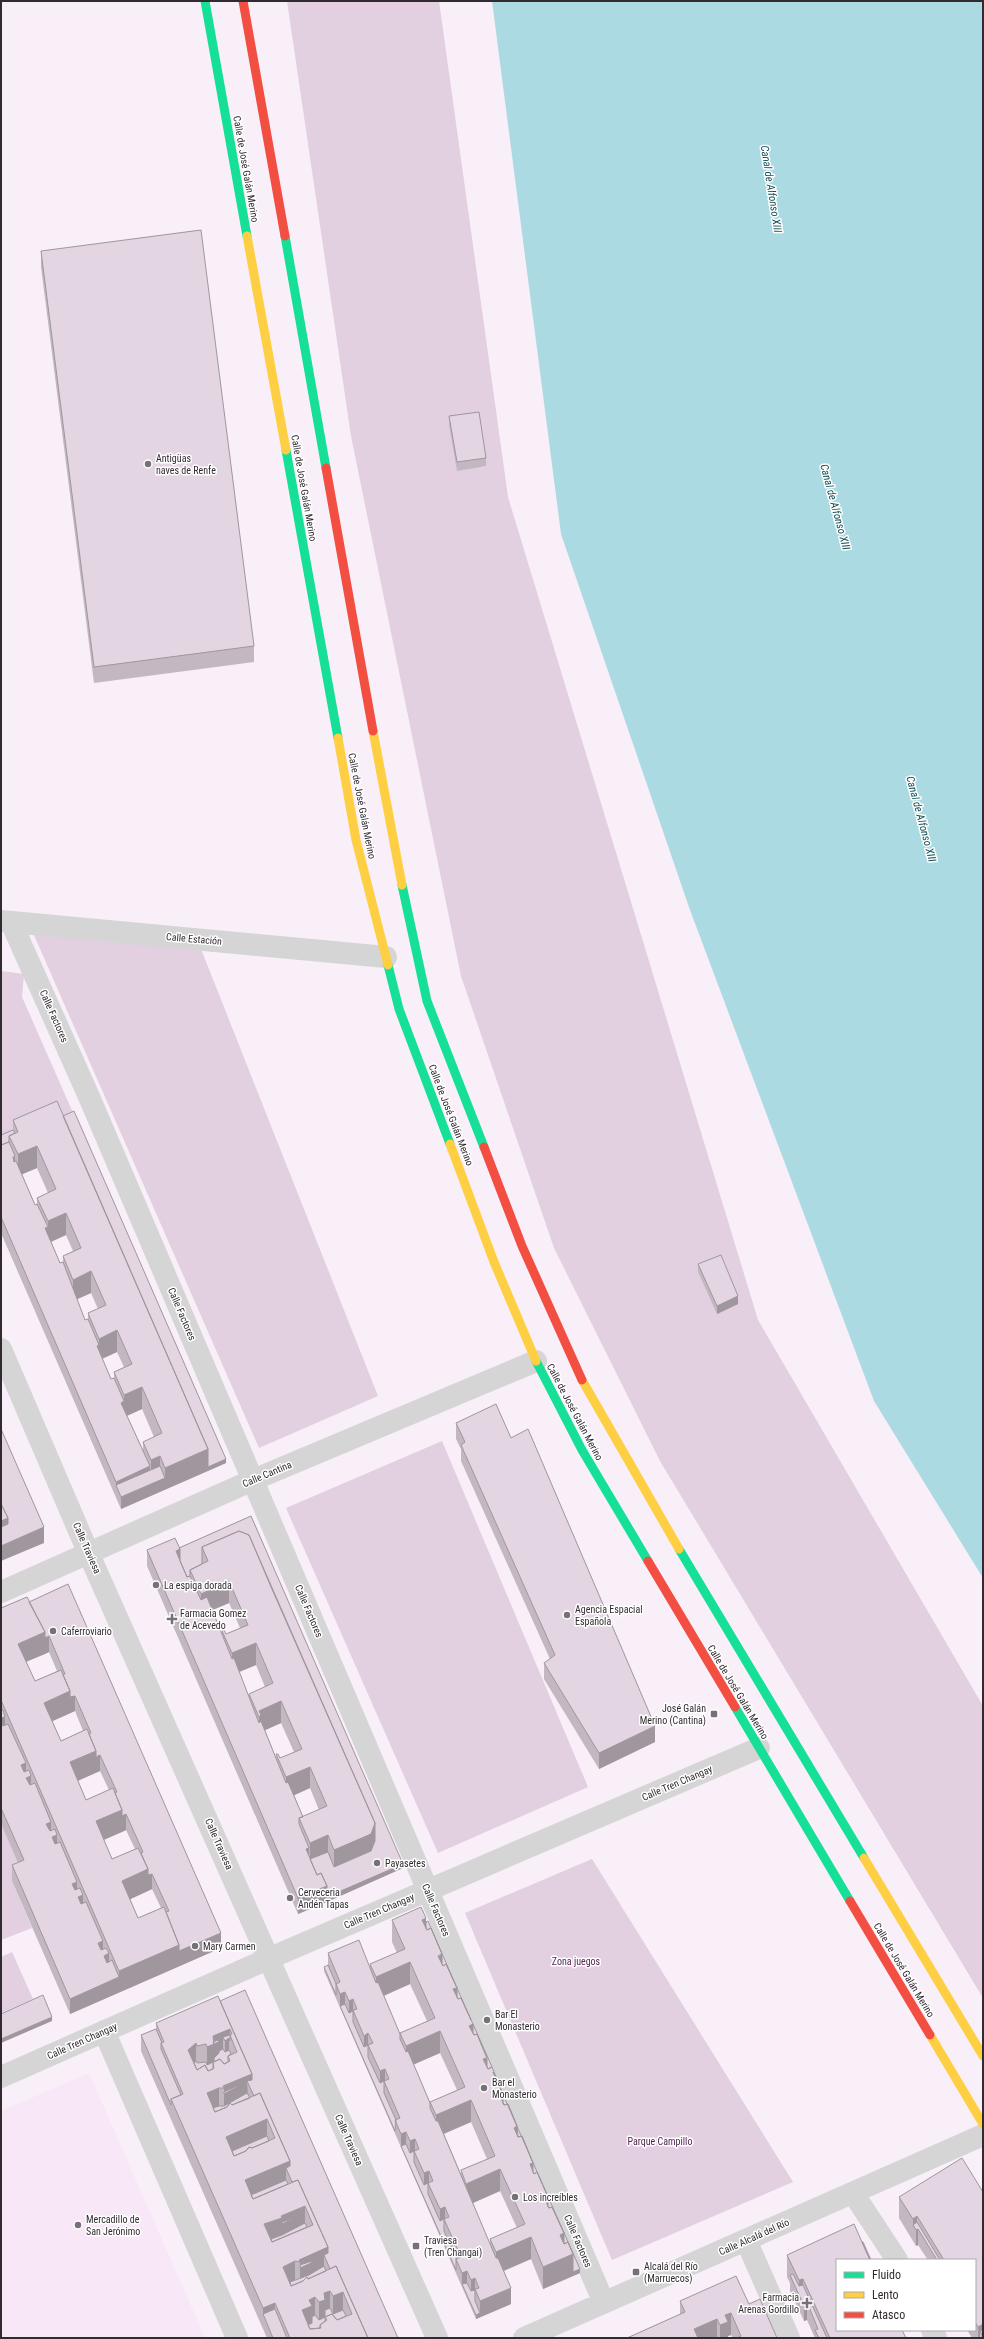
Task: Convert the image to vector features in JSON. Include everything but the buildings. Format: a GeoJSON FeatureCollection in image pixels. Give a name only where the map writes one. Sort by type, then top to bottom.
{"type":"FeatureCollection","features":[{"type":"Feature","properties":{"kind":"main road","name":"Calle de José Galán Merino"},"geometry":{"type":"LineString","coordinates":[[205,1],[355,833],[399,1009],[494,1262],[536,1361],[582,1450],[983,2124]]}},
{"type":"Feature","properties":{"kind":"main road","name":"Calle de José Galán Merino"},"geometry":{"type":"LineString","coordinates":[[243,1],[391,830],[427,1001],[522,1246],[585,1386],[693,1574],[983,2056]]}},
{"type":"Feature","properties":{"kind":"street","name":"Calle Estación"},"geometry":{"type":"LineString","coordinates":[[6,921],[386,957]]}},
{"type":"Feature","properties":{"kind":"street","name":"Calle Factores"},"geometry":{"type":"LineString","coordinates":[[6,921],[84,1086],[604,2303]]}},
{"type":"Feature","properties":{"kind":"street","name":"Calle Traviesa"},"geometry":{"type":"LineString","coordinates":[[1,1349],[88,1552],[270,1958],[437,2338]]}},
{"type":"Feature","properties":{"kind":"street","name":"Calle Cantina"},"geometry":{"type":"LineString","coordinates":[[1,1592],[88,1552],[253,1480],[536,1361]]}},
{"type":"Feature","properties":{"kind":"street","name":"Calle Tren Changay"},"geometry":{"type":"LineString","coordinates":[[1,2077],[270,1958],[759,1748]]}},
{"type":"Feature","properties":{"kind":"street"},"geometry":{"type":"LineString","coordinates":[[104,2031],[237,2338]]}},
{"type":"Feature","properties":{"kind":"street","name":"Calle Alcalá del Río"},"geometry":{"type":"LineString","coordinates":[[524,2338],[983,2135]]}},
{"type":"Feature","properties":{"kind":"street"},"geometry":{"type":"LineString","coordinates":[[853,2193],[896,2259]]}},
{"type":"Feature","properties":{"kind":"street"},"geometry":{"type":"LineString","coordinates":[[746,2240],[789,2338]]}},
{"type":"Feature","properties":{"kind":"shaded area","name":"Mercadillo de San Jerónimo"},"geometry":{"type":"Polygon","coordinates":[[[89,2073],[205,2338],[1,2338],[1,2111],[89,2073]]]}},
{"type":"Feature","properties":{"kind":"green space"},"geometry":{"type":"Polygon","coordinates":[[[287,1],[439,1],[508,497],[758,1320],[983,1706],[983,1998],[660,1461],[554,1248],[461,976],[351,436],[287,1]]]}},
{"type":"Feature","properties":{"kind":"green space"},"geometry":{"type":"Polygon","coordinates":[[[30,926],[199,944],[378,1396],[259,1448],[30,926]]]}},
{"type":"Feature","properties":{"kind":"green space"},"geometry":{"type":"Polygon","coordinates":[[[1,971],[24,974],[22,997],[74,1115],[1,1147],[1,971]]]}},
{"type":"Feature","properties":{"kind":"green space"},"geometry":{"type":"Polygon","coordinates":[[[442,1441],[588,1787],[438,1853],[286,1508],[442,1441]]]}},
{"type":"Feature","properties":{"kind":"green space"},"geometry":{"type":"Polygon","coordinates":[[[1,1824],[24,1876],[12,1881],[32,1928],[1,1940],[1,1824]]]}},
{"type":"Feature","properties":{"kind":"green space","name":"Parque Campillo"},"geometry":{"type":"Polygon","coordinates":[[[592,1859],[793,2182],[612,2260],[465,1913],[592,1859]]]}},
{"type":"Feature","properties":{"kind":"green space"},"geometry":{"type":"Polygon","coordinates":[[[12,1952],[33,1999],[1,2013],[1,1957],[12,1952]]]}},
{"type":"Feature","properties":{"kind":"water","name":"Canal de Alfonso XIII"},"geometry":{"type":"Polygon","coordinates":[[[492,1],[983,1],[983,1578],[874,1401],[690,910],[561,534],[492,1]]]}},
{"type":"Feature","properties":{"kind":"traffic: fast"},"geometry":{"type":"LineString","coordinates":[[205,1],[247,236]]}},
{"type":"Feature","properties":{"kind":"traffic: fast"},"geometry":{"type":"LineString","coordinates":[[285,236],[326,468]]}},
{"type":"Feature","properties":{"kind":"traffic: fast"},"geometry":{"type":"LineString","coordinates":[[286,450],[338,738]]}},
{"type":"Feature","properties":{"kind":"traffic: fast"},"geometry":{"type":"LineString","coordinates":[[402,885],[427,1001],[484,1147]]}},
{"type":"Feature","properties":{"kind":"traffic: fast"},"geometry":{"type":"LineString","coordinates":[[388,965],[399,1009],[450,1144]]}},
{"type":"Feature","properties":{"kind":"traffic: fast"},"geometry":{"type":"LineString","coordinates":[[536,1361],[582,1450],[648,1561]]}},
{"type":"Feature","properties":{"kind":"traffic: fast"},"geometry":{"type":"LineString","coordinates":[[679,1549],[864,1858]]}},
{"type":"Feature","properties":{"kind":"traffic: fast"},"geometry":{"type":"LineString","coordinates":[[735,1707],[850,1901]]}},
{"type":"Feature","properties":{"kind":"traffic: slow"},"geometry":{"type":"LineString","coordinates":[[247,236],[286,450]]}},
{"type":"Feature","properties":{"kind":"traffic: slow"},"geometry":{"type":"LineString","coordinates":[[373,731],[402,885]]}},
{"type":"Feature","properties":{"kind":"traffic: slow"},"geometry":{"type":"LineString","coordinates":[[338,738],[356,840],[388,965]]}},
{"type":"Feature","properties":{"kind":"traffic: slow"},"geometry":{"type":"LineString","coordinates":[[450,1144],[494,1262],[536,1361]]}},
{"type":"Feature","properties":{"kind":"traffic: slow"},"geometry":{"type":"LineString","coordinates":[[582,1380],[679,1549]]}},
{"type":"Feature","properties":{"kind":"traffic: slow"},"geometry":{"type":"LineString","coordinates":[[864,1858],[983,2056]]}},
{"type":"Feature","properties":{"kind":"traffic: slow"},"geometry":{"type":"LineString","coordinates":[[930,2035],[983,2124]]}},
{"type":"Feature","properties":{"kind":"traffic: jam"},"geometry":{"type":"LineString","coordinates":[[243,1],[285,236]]}},
{"type":"Feature","properties":{"kind":"traffic: jam"},"geometry":{"type":"LineString","coordinates":[[326,468],[373,731]]}},
{"type":"Feature","properties":{"kind":"traffic: jam"},"geometry":{"type":"LineString","coordinates":[[484,1147],[522,1246],[582,1380]]}},
{"type":"Feature","properties":{"kind":"traffic: jam"},"geometry":{"type":"LineString","coordinates":[[648,1561],[735,1707]]}},
{"type":"Feature","properties":{"kind":"traffic: jam"},"geometry":{"type":"LineString","coordinates":[[850,1901],[930,2035]]}},
{"type":"Feature","properties":{"kind":"place","name":"Antigüas naves de Renfe"},"geometry":{"type":"Point","coordinates":[148,464]}},
{"type":"Feature","properties":{"kind":"place","name":"La espiga dorada"},"geometry":{"type":"Point","coordinates":[156,1585]}},
{"type":"Feature","properties":{"kind":"place","name":"Agencia Espacial Española"},"geometry":{"type":"Point","coordinates":[567,1615]}},
{"type":"Feature","properties":{"kind":"place","name":"Farmacia Gomez de Acevedo"},"geometry":{"type":"Point","coordinates":[172,1619]}},
{"type":"Feature","properties":{"kind":"place","name":"Caferroviario"},"geometry":{"type":"Point","coordinates":[53,1631]}},
{"type":"Feature","properties":{"kind":"place","name":"José Galán Merino (Cantina)"},"geometry":{"type":"Point","coordinates":[714,1714]}},
{"type":"Feature","properties":{"kind":"place","name":"Payasetes"},"geometry":{"type":"Point","coordinates":[377,1863]}},
{"type":"Feature","properties":{"kind":"place","name":"Cerveceria Andén Tapas"},"geometry":{"type":"Point","coordinates":[290,1898]}},
{"type":"Feature","properties":{"kind":"place","name":"Mary Carmen"},"geometry":{"type":"Point","coordinates":[195,1946]}},
{"type":"Feature","properties":{"kind":"place","name":"Bar El Monasterio"},"geometry":{"type":"Point","coordinates":[487,2020]}},
{"type":"Feature","properties":{"kind":"place","name":"Bar el Monasterio"},"geometry":{"type":"Point","coordinates":[484,2088]}},
{"type":"Feature","properties":{"kind":"place","name":"Los increíbles"},"geometry":{"type":"Point","coordinates":[515,2197]}},
{"type":"Feature","properties":{"kind":"place","name":"Mercadillo de San Jerónimo"},"geometry":{"type":"Point","coordinates":[78,2225]}},
{"type":"Feature","properties":{"kind":"place","name":"Traviesa (Tren Changai)"},"geometry":{"type":"Point","coordinates":[416,2246]}},
{"type":"Feature","properties":{"kind":"place","name":"Alcalá del Río (Marruecos)"},"geometry":{"type":"Point","coordinates":[636,2272]}},
{"type":"Feature","properties":{"kind":"place","name":"Farmacia Arenas Gordillo"},"geometry":{"type":"Point","coordinates":[807,2303]}},
{"type":"Feature","properties":{"kind":"park label","name":"Zona juegos"},"geometry":{"type":"Point","coordinates":[576,1961]}}]}
